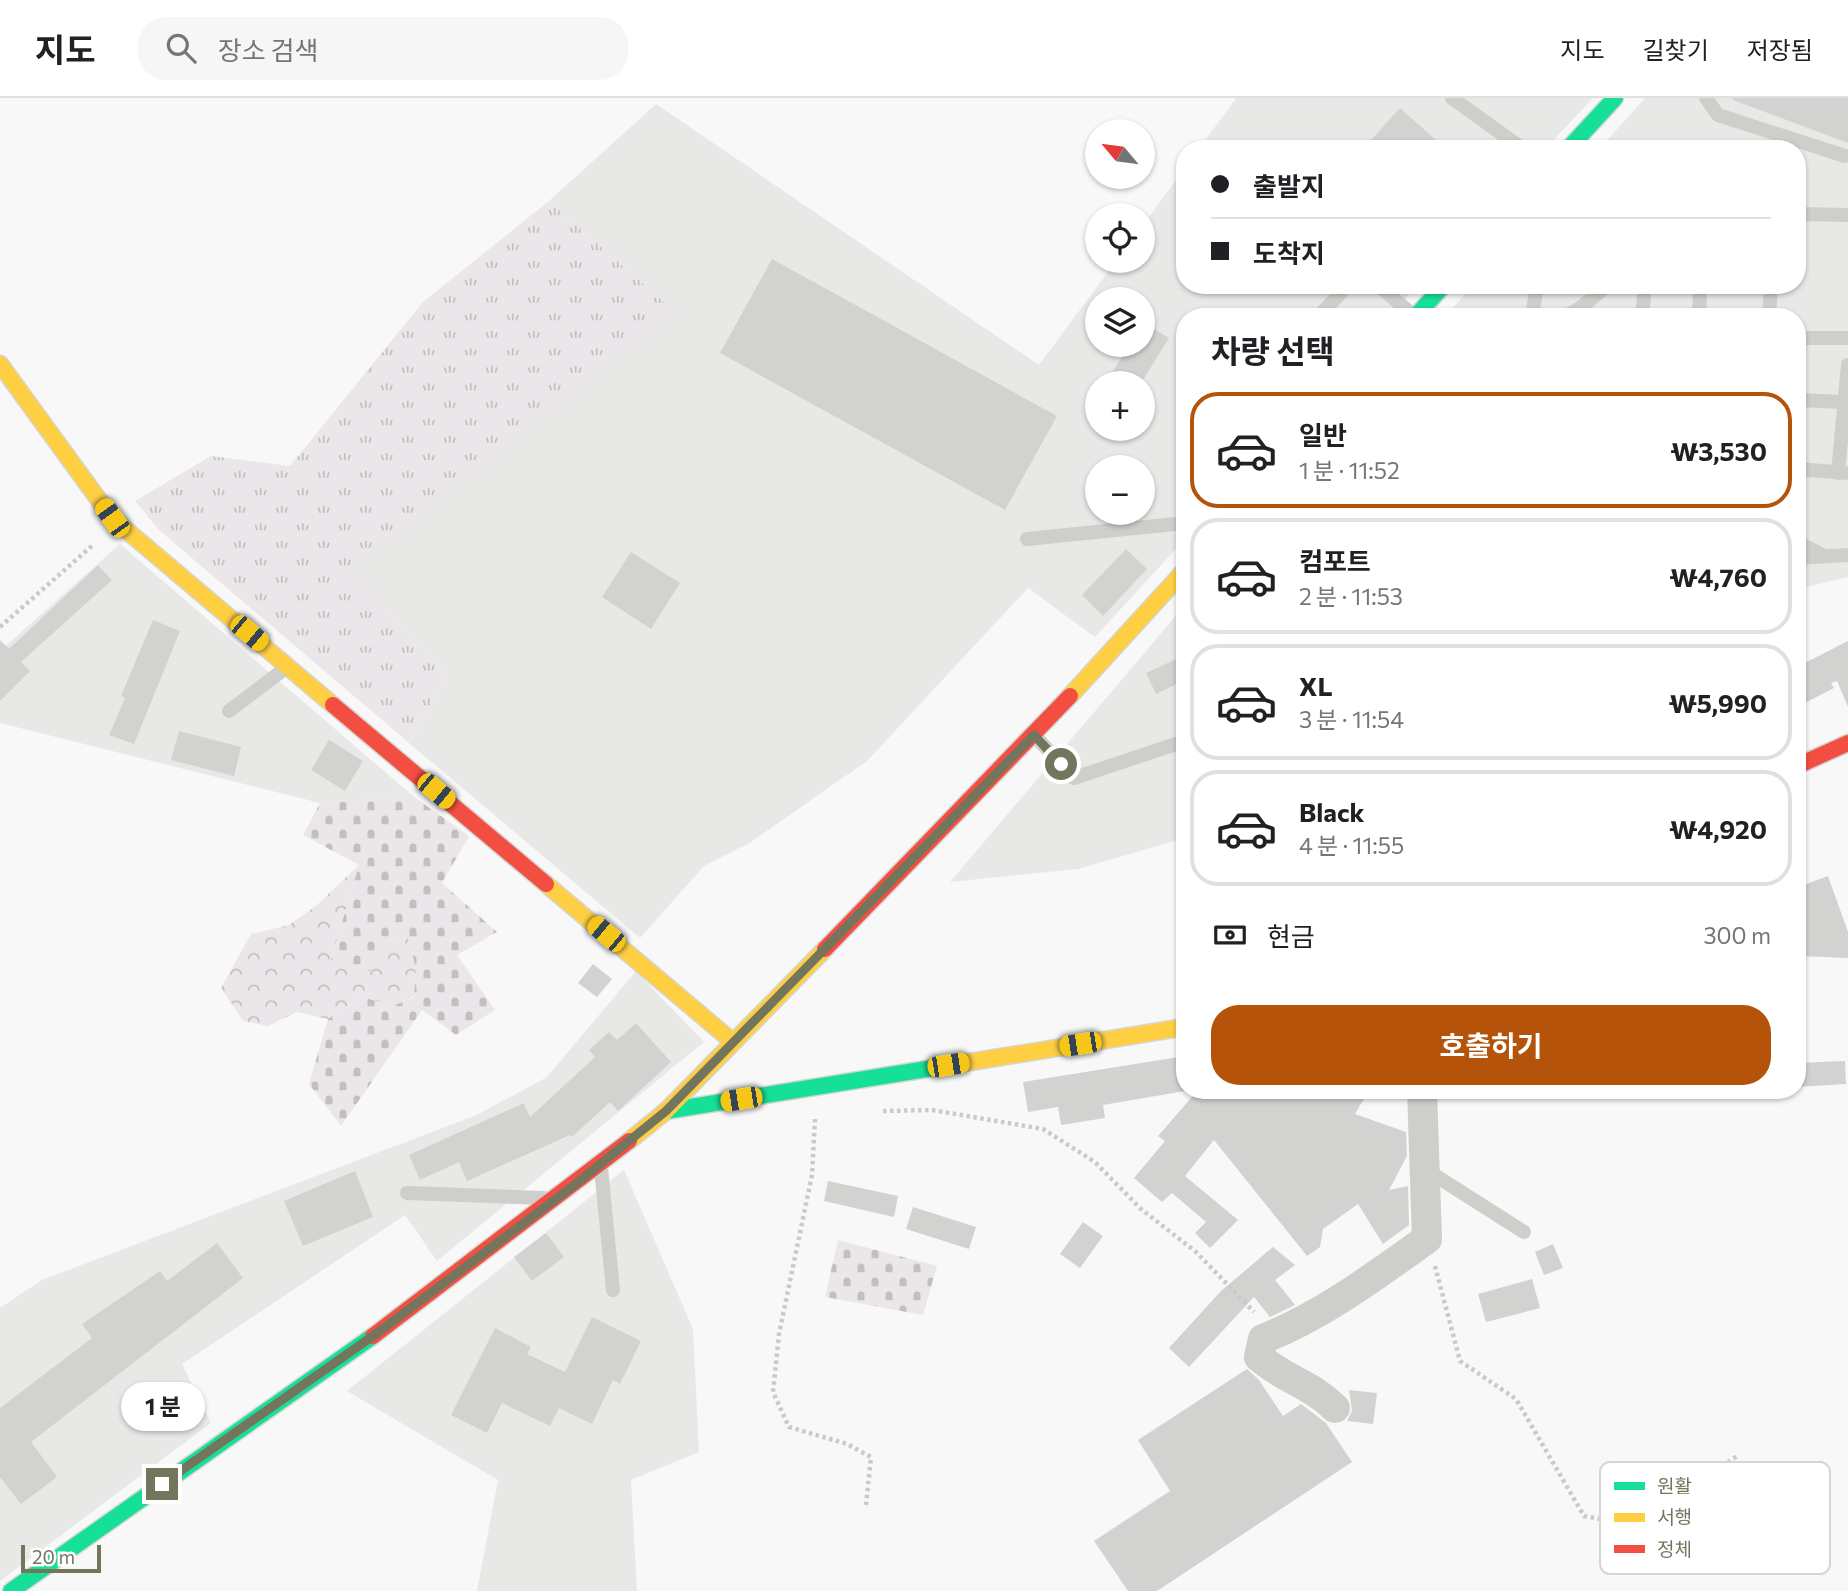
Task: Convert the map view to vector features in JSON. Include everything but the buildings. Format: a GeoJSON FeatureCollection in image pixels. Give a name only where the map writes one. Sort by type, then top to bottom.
{"type":"FeatureCollection","features":[{"type":"Feature","properties":{"kind":"street"},"geometry":{"type":"LineString","coordinates":[[1576,140],[1615,98]]}},
{"type":"Feature","properties":{"kind":"street"},"geometry":{"type":"LineString","coordinates":[[1423,308],[1436,294]]}},
{"type":"Feature","properties":{"kind":"street"},"geometry":{"type":"LineString","coordinates":[[0,365],[112,518],[733,1042]]}},
{"type":"Feature","properties":{"kind":"street"},"geometry":{"type":"LineString","coordinates":[[11,1591],[369,1339],[556,1199],[666,1111],[1034,735],[1176,580]]}},
{"type":"Feature","properties":{"kind":"street"},"geometry":{"type":"LineString","coordinates":[[1806,762],[1848,743]]}},
{"type":"Feature","properties":{"kind":"street"},"geometry":{"type":"LineString","coordinates":[[666,1111],[1176,1028]]}},
{"type":"Feature","properties":{"kind":"street"},"geometry":{"type":"LineString","coordinates":[[1335,1408],[1319,1392],[1280,1375],[1259,1357],[1263,1339],[1362,1286],[1427,1238],[1423,1099]]}},
{"type":"Feature","properties":{"kind":"lane"},"geometry":{"type":"LineString","coordinates":[[1452,98],[1510,140]]}},
{"type":"Feature","properties":{"kind":"lane"},"geometry":{"type":"LineString","coordinates":[[1706,98],[1718,115],[1795,140]]}},
{"type":"Feature","properties":{"kind":"lane"},"geometry":{"type":"LineString","coordinates":[[1806,143],[1845,156]]}},
{"type":"Feature","properties":{"kind":"lane"},"geometry":{"type":"LineString","coordinates":[[1806,214],[1848,215]]}},
{"type":"Feature","properties":{"kind":"lane"},"geometry":{"type":"LineString","coordinates":[[1326,308],[1340,294]]}},
{"type":"Feature","properties":{"kind":"lane"},"geometry":{"type":"LineString","coordinates":[[1388,294],[1405,308]]}},
{"type":"Feature","properties":{"kind":"lane"},"geometry":{"type":"LineString","coordinates":[[1580,308],[1597,294]]}},
{"type":"Feature","properties":{"kind":"lane"},"geometry":{"type":"LineString","coordinates":[[1806,338],[1848,338]]}},
{"type":"Feature","properties":{"kind":"lane"},"geometry":{"type":"LineString","coordinates":[[1806,470],[1843,473],[1848,365]]}},
{"type":"Feature","properties":{"kind":"lane"},"geometry":{"type":"LineString","coordinates":[[1806,401],[1846,403]]}},
{"type":"Feature","properties":{"kind":"lane"},"geometry":{"type":"LineString","coordinates":[[1027,538],[1176,524]]}},
{"type":"Feature","properties":{"kind":"lane"},"geometry":{"type":"LineString","coordinates":[[1806,547],[1824,556]]}},
{"type":"Feature","properties":{"kind":"lane"},"geometry":{"type":"LineString","coordinates":[[1806,557],[1848,555]]}},
{"type":"Feature","properties":{"kind":"lane"},"geometry":{"type":"LineString","coordinates":[[229,710],[288,666]]}},
{"type":"Feature","properties":{"kind":"lane"},"geometry":{"type":"LineString","coordinates":[[1034,735],[1074,778],[1176,744]]}},
{"type":"Feature","properties":{"kind":"lane"},"geometry":{"type":"LineString","coordinates":[[601,1163],[613,1290]]}},
{"type":"Feature","properties":{"kind":"lane"},"geometry":{"type":"LineString","coordinates":[[1425,1169],[1524,1232]]}},
{"type":"Feature","properties":{"kind":"lane"},"geometry":{"type":"LineString","coordinates":[[407,1193],[556,1199]]}},
{"type":"Feature","properties":{"kind":"path"},"geometry":{"type":"LineString","coordinates":[[0,627],[98,541],[112,518]]}},
{"type":"Feature","properties":{"kind":"path"},"geometry":{"type":"LineString","coordinates":[[817,1087],[812,1175],[779,1334],[773,1392],[789,1427],[847,1444],[871,1457],[866,1505]]}},
{"type":"Feature","properties":{"kind":"path"},"geometry":{"type":"LineString","coordinates":[[880,1111],[932,1110],[1043,1129],[1095,1162],[1141,1209],[1196,1252],[1272,1335]]}},
{"type":"Feature","properties":{"kind":"path"},"geometry":{"type":"LineString","coordinates":[[1427,1238],[1460,1361],[1516,1399],[1584,1516],[1600,1519]]}},
{"type":"Feature","properties":{"kind":"path"},"geometry":{"type":"LineString","coordinates":[[1729,1462],[1737,1456]]}},
{"type":"Feature","properties":{"kind":"shaded area"},"geometry":{"type":"Polygon","coordinates":[[[1236,98],[1593,98],[1553,140],[1206,140],[1236,98]]]}},
{"type":"Feature","properties":{"kind":"shaded area"},"geometry":{"type":"Polygon","coordinates":[[[1645,98],[1848,98],[1848,577],[1806,587],[1806,308],[1453,308],[1465,294],[1806,294],[1806,140],[1607,140],[1645,98]]]}},
{"type":"Feature","properties":{"kind":"shaded area"},"geometry":{"type":"Polygon","coordinates":[[[656,104],[1039,365],[1085,303],[1085,357],[1155,357],[1155,287],[1097,287],[1107,273],[1155,273],[1155,209],[1176,180],[1176,294],[1410,294],[1397,308],[1176,308],[1176,549],[1095,637],[1028,588],[867,761],[751,842],[704,866],[640,938],[409,743],[447,674],[348,570],[674,312],[549,201],[656,104]]]}},
{"type":"Feature","properties":{"kind":"shaded area"},"geometry":{"type":"Polygon","coordinates":[[[120,544],[413,796],[320,803],[0,723],[0,651],[120,544]]]}},
{"type":"Feature","properties":{"kind":"shaded area"},"geometry":{"type":"Polygon","coordinates":[[[1176,616],[1176,841],[1078,869],[950,882],[1176,616]]]}},
{"type":"Feature","properties":{"kind":"shaded area"},"geometry":{"type":"Polygon","coordinates":[[[636,971],[704,1042],[437,1261],[405,1215],[182,1364],[211,1423],[0,1581],[0,1308],[42,1280],[477,1115],[547,1077],[636,971]]]}},
{"type":"Feature","properties":{"kind":"shaded area"},"geometry":{"type":"Polygon","coordinates":[[[624,1170],[693,1329],[699,1452],[631,1480],[637,1591],[477,1591],[498,1480],[347,1391],[624,1170]]]}},
{"type":"Feature","properties":{"kind":"green space"},"geometry":{"type":"Polygon","coordinates":[[[549,201],[675,312],[349,570],[447,674],[409,743],[159,530],[135,501],[211,456],[290,466],[423,302],[549,201]]]}},
{"type":"Feature","properties":{"kind":"green space"},"geometry":{"type":"Polygon","coordinates":[[[413,796],[469,836],[442,883],[497,932],[457,955],[495,1010],[456,1035],[422,1010],[341,1126],[309,1084],[328,1019],[362,997],[393,1006],[414,997],[416,968],[408,938],[387,941],[370,971],[351,971],[331,960],[359,865],[303,835],[320,803],[413,796]]]}},
{"type":"Feature","properties":{"kind":"green space"},"geometry":{"type":"Polygon","coordinates":[[[359,865],[331,960],[387,941],[409,938],[416,968],[414,996],[393,1006],[362,997],[328,1019],[297,1012],[268,1026],[243,1021],[221,988],[251,934],[289,925],[317,905],[359,865]]]}},
{"type":"Feature","properties":{"kind":"green space"},"geometry":{"type":"Polygon","coordinates":[[[838,1240],[937,1266],[923,1315],[825,1297],[838,1240]]]}},
{"type":"Feature","properties":{"kind":"traffic: fast"},"geometry":{"type":"LineString","coordinates":[[1576,140],[1615,98]]}},
{"type":"Feature","properties":{"kind":"traffic: fast"},"geometry":{"type":"LineString","coordinates":[[1423,308],[1436,294]]}},
{"type":"Feature","properties":{"kind":"traffic: fast"},"geometry":{"type":"LineString","coordinates":[[666,1111],[964,1063]]}},
{"type":"Feature","properties":{"kind":"traffic: fast"},"geometry":{"type":"LineString","coordinates":[[11,1591],[373,1336]]}},
{"type":"Feature","properties":{"kind":"traffic: slow"},"geometry":{"type":"LineString","coordinates":[[0,364],[112,518],[333,705]]}},
{"type":"Feature","properties":{"kind":"traffic: slow"},"geometry":{"type":"LineString","coordinates":[[1070,696],[1176,580]]}},
{"type":"Feature","properties":{"kind":"traffic: slow"},"geometry":{"type":"LineString","coordinates":[[546,884],[733,1042]]}},
{"type":"Feature","properties":{"kind":"traffic: slow"},"geometry":{"type":"LineString","coordinates":[[629,1141],[666,1111],[825,949]]}},
{"type":"Feature","properties":{"kind":"traffic: slow"},"geometry":{"type":"LineString","coordinates":[[964,1063],[1176,1028]]}},
{"type":"Feature","properties":{"kind":"traffic: jam"},"geometry":{"type":"LineString","coordinates":[[825,949],[1070,696]]}},
{"type":"Feature","properties":{"kind":"traffic: jam"},"geometry":{"type":"LineString","coordinates":[[333,705],[546,884]]}},
{"type":"Feature","properties":{"kind":"traffic: jam"},"geometry":{"type":"LineString","coordinates":[[1806,762],[1848,743]]}},
{"type":"Feature","properties":{"kind":"traffic: jam"},"geometry":{"type":"LineString","coordinates":[[373,1336],[629,1141]]}},
{"type":"Feature","properties":{"kind":"route"},"geometry":{"type":"LineString","coordinates":[[162,1484],[380,1331],[577,1183],[666,1111],[1034,735],[1061,764]]}}]}
